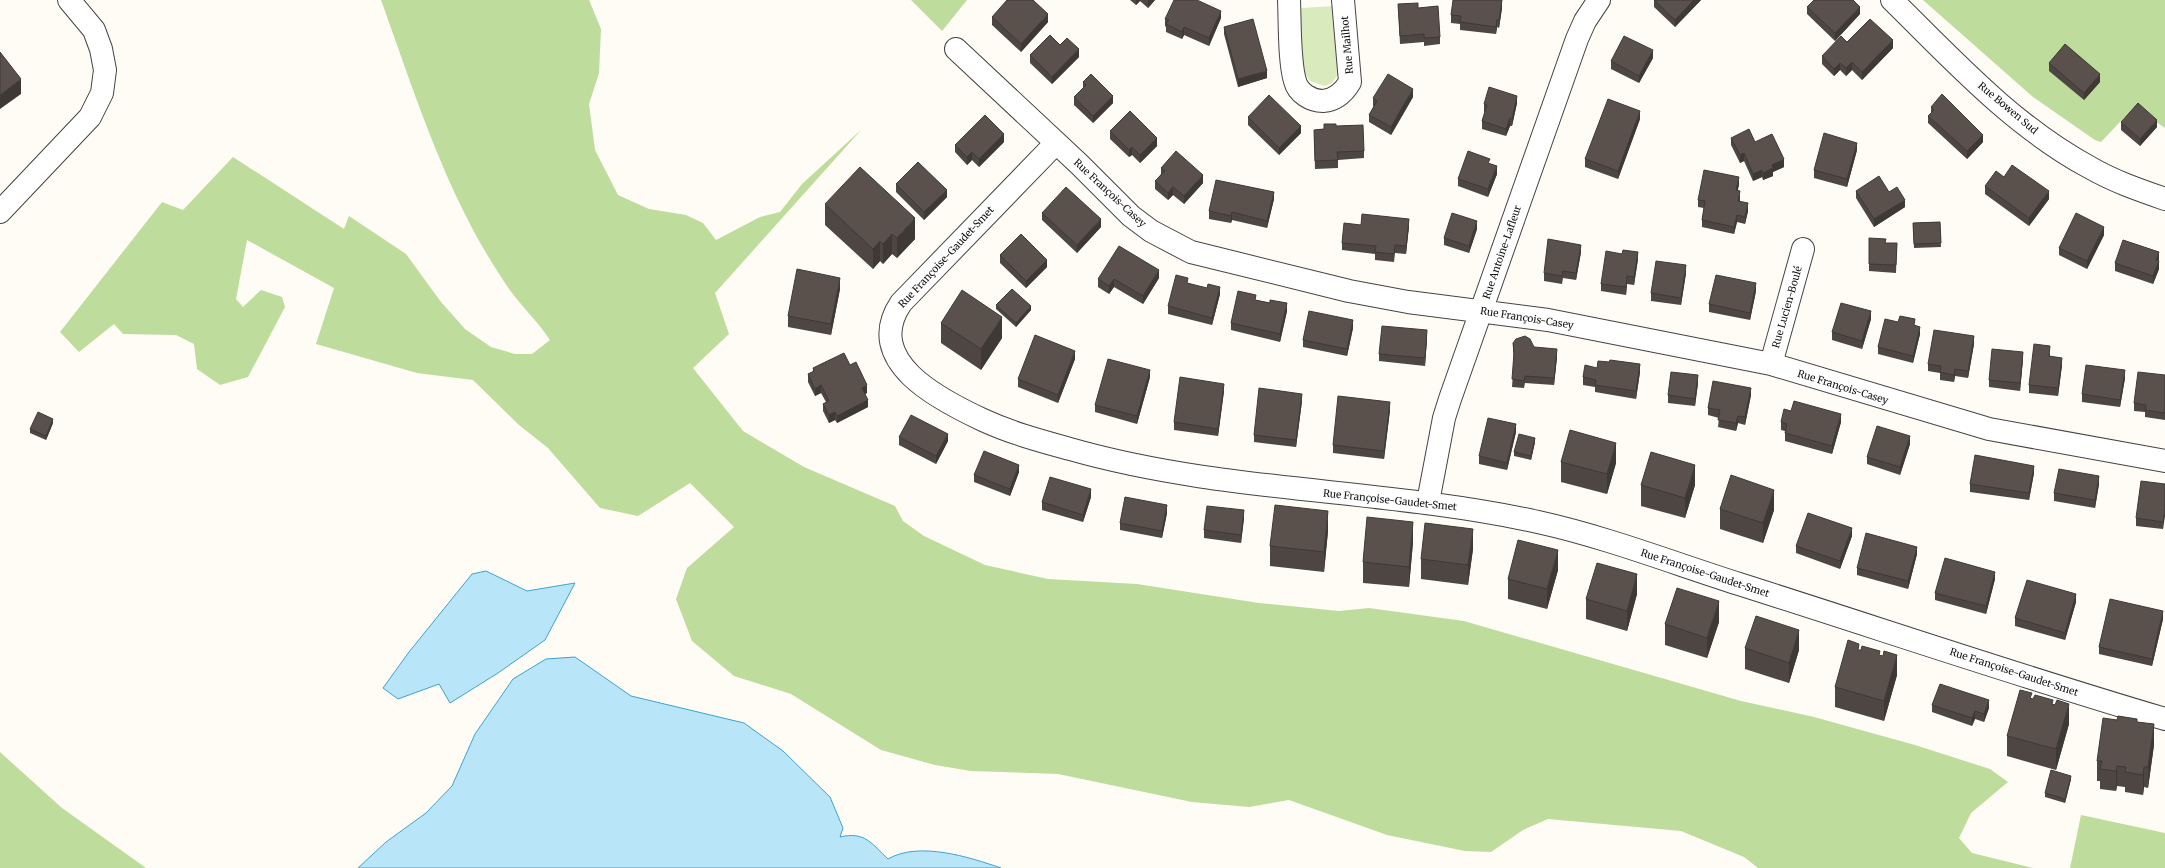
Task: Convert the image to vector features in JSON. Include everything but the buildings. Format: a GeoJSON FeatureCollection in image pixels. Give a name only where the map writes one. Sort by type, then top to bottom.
{"type":"FeatureCollection","features":[{"type":"Feature","properties":{"kind":"street"},"geometry":{"type":"LineString","coordinates":[[0,212],[90,117],[102,93],[105,70],[101,49],[94,30],[69,0]]}},
{"type":"Feature","properties":{"kind":"street","name":"Rue Mailhot"},"geometry":{"type":"LineString","coordinates":[[1289,0],[1295,81],[1305,95],[1320,101],[1338,96],[1345,90],[1350,82],[1343,0]]}},
{"type":"Feature","properties":{"kind":"street","name":"Rue Bowen Sud"},"geometry":{"type":"LineString","coordinates":[[1892,0],[1954,60],[2025,125],[2088,167],[2123,184],[2165,199]]}},
{"type":"Feature","properties":{"kind":"street","name":"Rue Antoine-Lafleur"},"geometry":{"type":"LineString","coordinates":[[1428,502],[1444,418],[1577,39],[1592,2]]}},
{"type":"Feature","properties":{"kind":"street","name":"Rue François-Casey"},"geometry":{"type":"LineString","coordinates":[[956,49],[1131,216],[1151,231],[1191,252],[1348,291],[1408,302],[1482,310],[1584,326],[1771,364],[1989,429],[2165,461]]}},
{"type":"Feature","properties":{"kind":"street","name":"Rue Françoise-Gaudet-Smet"},"geometry":{"type":"LineString","coordinates":[[1056,143],[901,302],[893,315],[890,330],[893,349],[901,366],[911,377],[931,392],[984,421],[1025,436],[1104,459],[1218,480],[1294,490],[1428,502],[1541,523],[2165,719]]}},
{"type":"Feature","properties":{"kind":"street","name":"Rue Lucien-Boulé"},"geometry":{"type":"LineString","coordinates":[[1771,364],[1803,249]]}},
{"type":"Feature","properties":{"kind":"green space"},"geometry":{"type":"Polygon","coordinates":[[[381,0],[589,0],[601,29],[599,73],[589,104],[595,150],[618,195],[649,209],[686,215],[703,223],[716,240],[760,217],[780,212],[802,184],[862,129],[715,293],[729,334],[693,368],[743,431],[804,467],[895,506],[903,521],[924,536],[985,565],[1048,579],[1137,584],[1259,603],[1339,611],[1369,608],[1464,621],[1741,701],[1814,717],[1915,745],[1990,769],[2008,782],[1971,813],[1959,838],[1972,853],[2033,868],[1758,868],[1744,857],[1681,831],[1548,819],[1523,830],[1491,852],[1465,851],[1387,835],[1289,800],[1249,807],[1192,802],[1058,774],[971,771],[935,765],[881,750],[791,694],[734,676],[692,641],[676,599],[687,568],[734,527],[690,483],[638,516],[600,508],[548,448],[519,425],[473,380],[417,373],[316,344],[334,288],[247,240],[236,299],[243,307],[261,290],[282,297],[285,307],[248,377],[220,385],[197,369],[194,344],[176,335],[123,334],[114,324],[79,352],[60,332],[162,202],[183,210],[233,157],[344,229],[349,216],[406,254],[441,302],[465,329],[491,347],[515,354],[532,354],[550,340],[505,283],[484,250],[466,216],[434,146],[381,0]]]}},
{"type":"Feature","properties":{"kind":"green space"},"geometry":{"type":"Polygon","coordinates":[[[911,0],[967,0],[942,31],[911,0]]]}},
{"type":"Feature","properties":{"kind":"green space"},"geometry":{"type":"Polygon","coordinates":[[[1923,0],[2165,0],[2165,128],[2134,107],[2101,142],[2095,140],[2033,97],[1923,0]]]}},
{"type":"Feature","properties":{"kind":"green space"},"geometry":{"type":"Polygon","coordinates":[[[1334,6],[1340,71],[1332,83],[1324,86],[1310,81],[1302,69],[1300,12],[1302,8],[1334,6]]]}},
{"type":"Feature","properties":{"kind":"green space"},"geometry":{"type":"Polygon","coordinates":[[[0,752],[62,808],[146,868],[0,868],[0,752]]]}},
{"type":"Feature","properties":{"kind":"green space"},"geometry":{"type":"Polygon","coordinates":[[[2081,815],[2165,833],[2165,868],[2070,868],[2081,815]]]}},
{"type":"Feature","properties":{"kind":"water"},"geometry":{"type":"Polygon","coordinates":[[[486,571],[527,591],[575,583],[545,640],[498,673],[450,703],[439,684],[398,699],[383,688],[409,652],[472,574],[486,571]]]}},
{"type":"Feature","properties":{"kind":"water"},"geometry":{"type":"Polygon","coordinates":[[[575,657],[631,696],[744,723],[783,751],[830,797],[843,828],[840,837],[862,837],[888,859],[900,854],[914,851],[929,851],[974,859],[1001,868],[358,868],[386,842],[426,813],[452,786],[475,734],[513,679],[546,659],[575,657]]]}}]}
